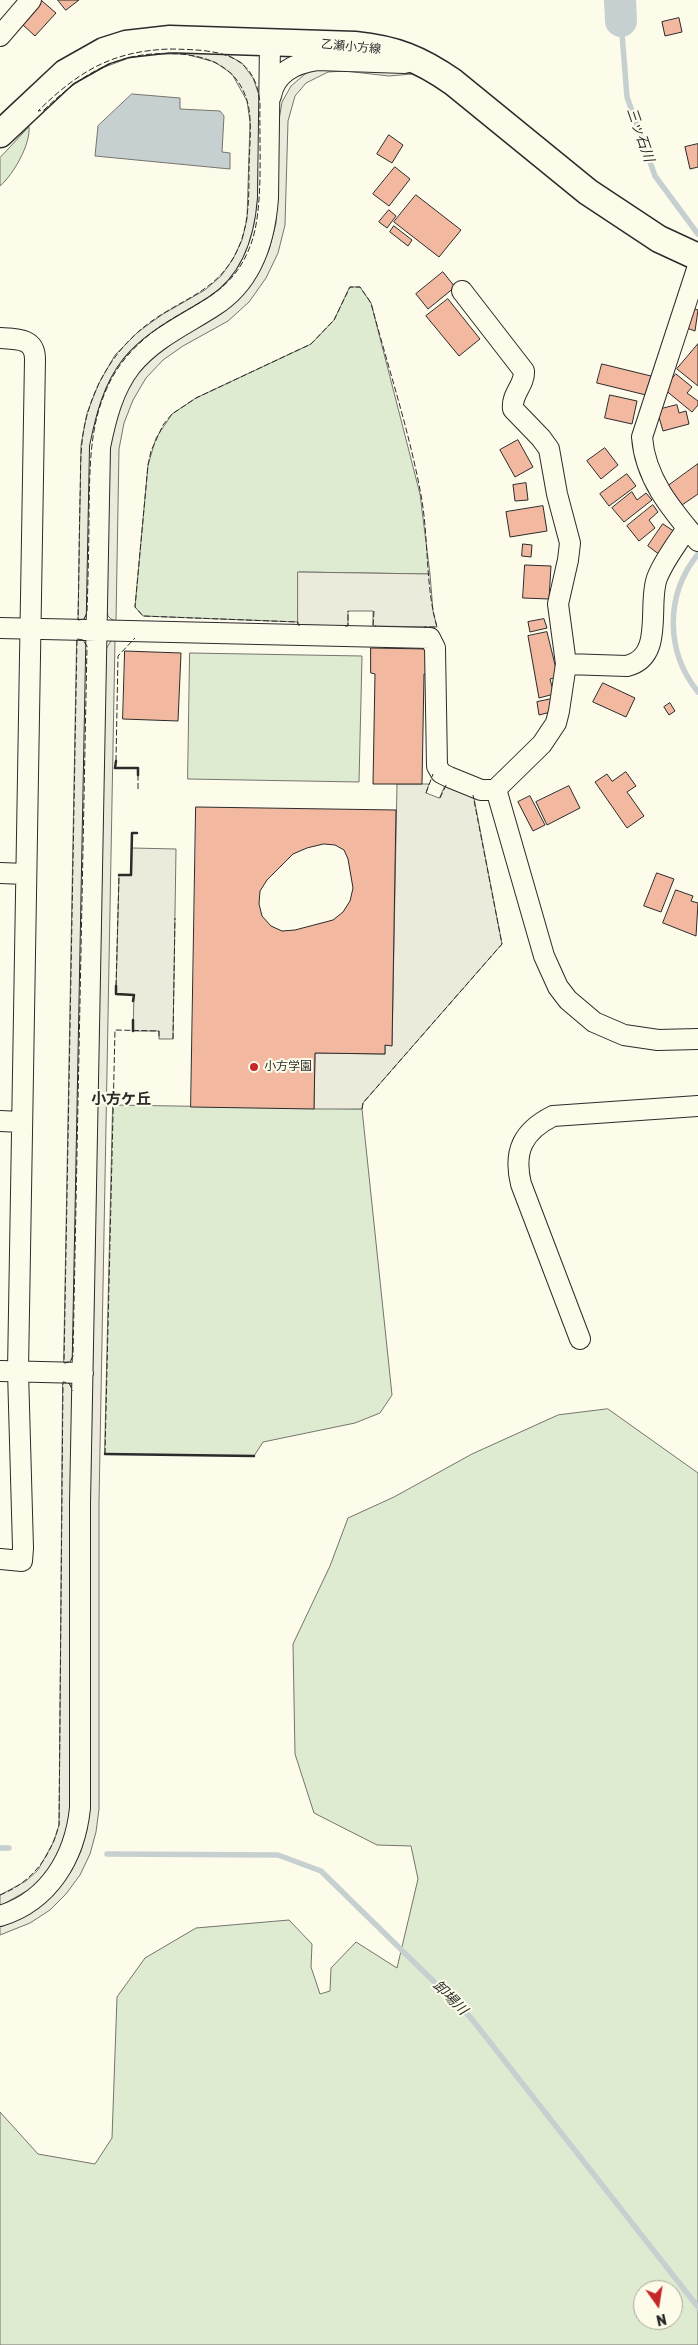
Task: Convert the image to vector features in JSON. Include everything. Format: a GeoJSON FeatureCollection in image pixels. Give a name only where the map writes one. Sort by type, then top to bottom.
{"type":"FeatureCollection","features":[{"type":"Feature","properties":{"kind":"main road","name":"乙瀬小方線"},"geometry":{"type":"LineString","coordinates":[[0,134],[65,73],[104,51],[126,44],[148,41],[270,42],[355,45],[381,48],[407,55],[431,66],[588,192],[659,239],[698,257]]}},
{"type":"Feature","properties":{"kind":"street"},"geometry":{"type":"LineString","coordinates":[[0,36],[31,0]]}},
{"type":"Feature","properties":{"kind":"street"},"geometry":{"type":"LineString","coordinates":[[0,1916],[21,1907],[38,1896],[52,1882],[72,1848],[78,1828],[80,1799],[82,1373],[100,447],[106,418],[116,392],[130,367],[150,346],[216,305],[235,289],[250,268],[260,247],[266,222],[270,42]]}},
{"type":"Feature","properties":{"kind":"street"},"geometry":{"type":"LineString","coordinates":[[269,106],[272,91],[279,78],[289,68],[303,62],[317,60],[402,62],[420,65],[437,72],[452,82]]}},
{"type":"Feature","properties":{"kind":"street"},"geometry":{"type":"LineString","coordinates":[[566,664],[627,666],[643,659],[652,633],[653,591],[657,578],[692,534],[665,499],[652,478],[643,454],[642,437],[698,266]]}},
{"type":"Feature","properties":{"kind":"street"},"geometry":{"type":"LineString","coordinates":[[0,628],[430,638],[435,648],[437,766],[441,773],[448,778],[488,792],[496,789],[550,734],[559,711],[566,664],[558,604],[570,542],[557,494],[549,449],[513,409],[514,397],[525,376],[522,366],[462,291]]}},
{"type":"Feature","properties":{"kind":"street"},"geometry":{"type":"LineString","coordinates":[[0,338],[25,340],[30,343],[35,353],[21,1122],[9,1371],[9,1458],[23,1548],[22,1561],[0,1559]]}},
{"type":"Feature","properties":{"kind":"street"},"geometry":{"type":"LineString","coordinates":[[496,789],[544,956],[554,979],[568,1000],[594,1022],[624,1035],[658,1040],[698,1039]]}},
{"type":"Feature","properties":{"kind":"street"},"geometry":{"type":"LineString","coordinates":[[0,873],[26,874]]}},
{"type":"Feature","properties":{"kind":"street"},"geometry":{"type":"LineString","coordinates":[[580,1340],[521,1184],[518,1156],[522,1143],[530,1131],[541,1122],[553,1116],[698,1106]]}},
{"type":"Feature","properties":{"kind":"street"},"geometry":{"type":"LineString","coordinates":[[0,1121],[21,1122]]}},
{"type":"Feature","properties":{"kind":"street"},"geometry":{"type":"LineString","coordinates":[[9,1371],[82,1373]]}},
{"type":"Feature","properties":{"kind":"green space"},"geometry":{"type":"Polygon","coordinates":[[[29,127],[27,142],[20,159],[0,186],[0,158],[29,127]]]}},
{"type":"Feature","properties":{"kind":"green space"},"geometry":{"type":"Polygon","coordinates":[[[350,287],[360,287],[371,303],[420,494],[430,574],[299,572],[298,622],[143,616],[135,607],[148,465],[156,438],[172,414],[196,398],[311,344],[334,320],[350,287]]]}},
{"type":"Feature","properties":{"kind":"green space"},"geometry":{"type":"Polygon","coordinates":[[[190,653],[362,656],[359,782],[188,779],[190,653]]]}},
{"type":"Feature","properties":{"kind":"green space"},"geometry":{"type":"Polygon","coordinates":[[[113,1105],[362,1109],[392,1395],[380,1413],[355,1423],[263,1442],[254,1456],[105,1454],[113,1105]]]}},
{"type":"Feature","properties":{"kind":"green space"},"geometry":{"type":"Polygon","coordinates":[[[608,1409],[698,1473],[698,2345],[0,2345],[0,2112],[38,2154],[95,2164],[112,2138],[117,1997],[145,1958],[196,1928],[289,1920],[312,1944],[311,1967],[320,1994],[330,1991],[331,1968],[356,1942],[397,1968],[418,1879],[411,1846],[377,1845],[314,1813],[295,1754],[293,1644],[330,1566],[348,1518],[394,1497],[472,1454],[558,1415],[608,1409]]]}},
{"type":"Feature","properties":{"kind":"shaded area"},"geometry":{"type":"Polygon","coordinates":[[[149,50],[226,54],[242,63],[253,78],[260,104],[257,221],[251,243],[242,264],[228,283],[211,298],[168,322],[144,339],[123,361],[107,387],[97,416],[91,446],[87,613],[84,619],[78,620],[81,445],[87,413],[99,383],[115,355],[138,332],[163,314],[205,290],[221,276],[233,259],[242,240],[247,219],[250,122],[247,101],[232,74],[215,62],[185,54],[149,54],[129,58],[91,72],[57,97],[89,69],[149,50]]]}},
{"type":"Feature","properties":{"kind":"shaded area"},"geometry":{"type":"Polygon","coordinates":[[[340,66],[412,74],[389,76],[345,71],[328,72],[306,83],[295,96],[288,121],[285,225],[278,253],[266,278],[249,302],[228,321],[183,346],[163,360],[146,378],[133,400],[124,423],[119,449],[116,621],[111,619],[106,608],[110,448],[115,421],[124,396],[138,372],[157,353],[178,338],[222,313],[242,295],[258,273],[269,250],[276,223],[279,120],[282,102],[291,86],[305,74],[313,70],[340,66]]]}},
{"type":"Feature","properties":{"kind":"shaded area"},"geometry":{"type":"Polygon","coordinates":[[[132,94],[180,98],[180,109],[220,111],[224,116],[222,152],[230,153],[230,169],[95,156],[98,126],[132,94]]]}},
{"type":"Feature","properties":{"kind":"shaded area"},"geometry":{"type":"Polygon","coordinates":[[[298,572],[430,574],[433,611],[437,627],[373,626],[373,611],[348,611],[348,626],[298,625],[298,572]]]}},
{"type":"Feature","properties":{"kind":"shaded area"},"geometry":{"type":"Polygon","coordinates":[[[77,639],[83,640],[87,646],[73,1356],[70,1362],[64,1363],[77,639]]]}},
{"type":"Feature","properties":{"kind":"shaded area"},"geometry":{"type":"Polygon","coordinates":[[[115,640],[99,1503],[99,1809],[96,1832],[90,1854],[80,1875],[66,1894],[50,1910],[30,1923],[0,1935],[0,1925],[44,1903],[59,1888],[72,1870],[81,1851],[87,1830],[90,1503],[106,649],[111,641],[115,640]]]}},
{"type":"Feature","properties":{"kind":"shaded area"},"geometry":{"type":"Polygon","coordinates":[[[447,782],[473,793],[502,944],[363,1103],[362,1109],[314,1109],[315,1053],[385,1054],[385,1045],[392,1045],[397,784],[429,784],[426,793],[439,798],[447,782]]]}},
{"type":"Feature","properties":{"kind":"shaded area"},"geometry":{"type":"Polygon","coordinates":[[[132,848],[176,849],[173,1039],[159,1039],[159,1031],[133,1031],[134,995],[116,994],[119,875],[131,875],[132,848]]]}},
{"type":"Feature","properties":{"kind":"shaded area"},"geometry":{"type":"Polygon","coordinates":[[[63,1382],[69,1383],[73,1389],[70,1808],[68,1827],[63,1844],[45,1876],[32,1888],[0,1906],[0,1895],[26,1881],[38,1870],[54,1841],[59,1825],[63,1382]]]}},
{"type":"Feature","properties":{"kind":"building"},"geometry":{"type":"Polygon","coordinates":[[[58,0],[79,0],[66,10],[58,0]]]}},
{"type":"Feature","properties":{"kind":"building"},"geometry":{"type":"Polygon","coordinates":[[[42,1],[56,13],[35,36],[22,24],[42,1]]]}},
{"type":"Feature","properties":{"kind":"building"},"geometry":{"type":"Polygon","coordinates":[[[679,18],[682,32],[665,36],[662,22],[679,18]]]}},
{"type":"Feature","properties":{"kind":"building"},"geometry":{"type":"Polygon","coordinates":[[[389,135],[403,145],[392,163],[377,154],[389,135]]]}},
{"type":"Feature","properties":{"kind":"building"},"geometry":{"type":"Polygon","coordinates":[[[698,144],[698,167],[690,169],[685,147],[698,144]]]}},
{"type":"Feature","properties":{"kind":"building"},"geometry":{"type":"Polygon","coordinates":[[[395,167],[410,179],[389,206],[373,194],[395,167]]]}},
{"type":"Feature","properties":{"kind":"building"},"geometry":{"type":"Polygon","coordinates":[[[416,195],[461,230],[439,257],[394,222],[416,195]]]}},
{"type":"Feature","properties":{"kind":"building"},"geometry":{"type":"Polygon","coordinates":[[[389,210],[396,216],[387,228],[379,222],[389,210]]]}},
{"type":"Feature","properties":{"kind":"building"},"geometry":{"type":"Polygon","coordinates":[[[394,226],[412,240],[408,246],[390,232],[394,226]]]}},
{"type":"Feature","properties":{"kind":"building"},"geometry":{"type":"Polygon","coordinates":[[[443,272],[455,287],[428,309],[416,294],[443,272]]]}},
{"type":"Feature","properties":{"kind":"building"},"geometry":{"type":"Polygon","coordinates":[[[448,299],[480,339],[459,356],[426,316],[448,299]]]}},
{"type":"Feature","properties":{"kind":"building"},"geometry":{"type":"Polygon","coordinates":[[[691,308],[698,310],[695,331],[684,327],[691,308]]]}},
{"type":"Feature","properties":{"kind":"building"},"geometry":{"type":"Polygon","coordinates":[[[698,344],[698,386],[677,369],[698,344]]]}},
{"type":"Feature","properties":{"kind":"building"},"geometry":{"type":"Polygon","coordinates":[[[602,364],[651,376],[646,395],[597,383],[602,364]]]}},
{"type":"Feature","properties":{"kind":"building"},"geometry":{"type":"Polygon","coordinates":[[[676,374],[692,387],[687,393],[698,401],[698,405],[692,412],[664,389],[676,374]]]}},
{"type":"Feature","properties":{"kind":"building"},"geometry":{"type":"Polygon","coordinates":[[[610,395],[637,401],[632,424],[605,418],[610,395]]]}},
{"type":"Feature","properties":{"kind":"building"},"geometry":{"type":"Polygon","coordinates":[[[677,405],[679,413],[686,411],[689,424],[663,431],[657,410],[677,405]]]}},
{"type":"Feature","properties":{"kind":"building"},"geometry":{"type":"Polygon","coordinates":[[[518,440],[533,467],[515,477],[500,450],[518,440]]]}},
{"type":"Feature","properties":{"kind":"building"},"geometry":{"type":"Polygon","coordinates":[[[605,448],[618,465],[601,479],[587,461],[605,448]]]}},
{"type":"Feature","properties":{"kind":"building"},"geometry":{"type":"Polygon","coordinates":[[[698,464],[698,494],[682,505],[668,486],[698,464]]]}},
{"type":"Feature","properties":{"kind":"building"},"geometry":{"type":"Polygon","coordinates":[[[627,474],[636,486],[609,506],[600,494],[627,474]]]}},
{"type":"Feature","properties":{"kind":"building"},"geometry":{"type":"Polygon","coordinates":[[[526,483],[528,500],[515,501],[513,485],[526,483]]]}},
{"type":"Feature","properties":{"kind":"building"},"geometry":{"type":"Polygon","coordinates":[[[632,492],[637,500],[646,493],[652,500],[624,522],[612,508],[632,492]]]}},
{"type":"Feature","properties":{"kind":"building"},"geometry":{"type":"Polygon","coordinates":[[[653,505],[658,512],[649,520],[655,528],[639,541],[627,526],[653,505]]]}},
{"type":"Feature","properties":{"kind":"building"},"geometry":{"type":"Polygon","coordinates":[[[543,506],[547,531],[510,537],[506,512],[543,506]]]}},
{"type":"Feature","properties":{"kind":"building"},"geometry":{"type":"Polygon","coordinates":[[[663,524],[675,532],[660,555],[648,546],[663,524]]]}},
{"type":"Feature","properties":{"kind":"building"},"geometry":{"type":"Polygon","coordinates":[[[523,544],[532,545],[531,557],[522,556],[523,544]]]}},
{"type":"Feature","properties":{"kind":"building"},"geometry":{"type":"Polygon","coordinates":[[[525,565],[551,566],[549,599],[523,598],[525,565]]]}},
{"type":"Feature","properties":{"kind":"building"},"geometry":{"type":"Polygon","coordinates":[[[544,619],[547,628],[530,632],[528,622],[544,619]]]}},
{"type":"Feature","properties":{"kind":"building"},"geometry":{"type":"Polygon","coordinates":[[[547,632],[558,677],[550,679],[554,694],[539,698],[528,636],[547,632]]]}},
{"type":"Feature","properties":{"kind":"building"},"geometry":{"type":"Polygon","coordinates":[[[371,648],[427,649],[426,674],[424,674],[422,784],[373,784],[375,674],[371,673],[371,648]]]}},
{"type":"Feature","properties":{"kind":"building"},"geometry":{"type":"Polygon","coordinates":[[[125,651],[181,653],[178,721],[123,719],[125,651]]]}},
{"type":"Feature","properties":{"kind":"building"},"geometry":{"type":"Polygon","coordinates":[[[603,683],[635,698],[626,717],[593,702],[603,683]]]}},
{"type":"Feature","properties":{"kind":"building"},"geometry":{"type":"Polygon","coordinates":[[[552,699],[555,711],[539,715],[537,702],[552,699]]]}},
{"type":"Feature","properties":{"kind":"building"},"geometry":{"type":"Polygon","coordinates":[[[670,703],[675,711],[669,715],[664,707],[670,703]]]}},
{"type":"Feature","properties":{"kind":"building"},"geometry":{"type":"Polygon","coordinates":[[[626,772],[636,786],[627,792],[644,816],[627,828],[595,782],[607,774],[612,781],[626,772]]]}},
{"type":"Feature","properties":{"kind":"building"},"geometry":{"type":"Polygon","coordinates":[[[569,786],[580,808],[547,825],[536,802],[569,786]]]}},
{"type":"Feature","properties":{"kind":"building"},"geometry":{"type":"Polygon","coordinates":[[[530,796],[545,825],[533,831],[518,802],[530,796]]]}},
{"type":"Feature","properties":{"kind":"building"},"geometry":{"type":"Polygon","coordinates":[[[196,807],[396,810],[392,1046],[385,1045],[385,1054],[315,1053],[314,1109],[191,1107],[196,807]],[[324,844],[293,854],[267,880],[260,891],[259,904],[262,916],[271,926],[282,931],[295,930],[333,920],[343,912],[350,901],[353,888],[348,859],[344,850],[335,845],[324,844]]]}},
{"type":"Feature","properties":{"kind":"building"},"geometry":{"type":"Polygon","coordinates":[[[657,873],[674,879],[661,912],[644,906],[657,873]]]}},
{"type":"Feature","properties":{"kind":"building"},"geometry":{"type":"Polygon","coordinates":[[[676,890],[693,896],[691,901],[698,903],[696,936],[663,923],[676,890]]]}},
{"type":"Feature","properties":{"kind":"waterway"},"geometry":{"type":"LineString","coordinates":[[620,0],[621,21]]}},
{"type":"Feature","properties":{"kind":"waterway","name":"三ッ石川"},"geometry":{"type":"LineString","coordinates":[[621,21],[627,97],[655,176],[698,234]]}},
{"type":"Feature","properties":{"kind":"waterway","name":"三ッ石川"},"geometry":{"type":"LineString","coordinates":[[698,554],[687,570],[679,587],[673,623],[679,659],[687,676],[698,692]]}},
{"type":"Feature","properties":{"kind":"waterway","name":"卸場川"},"geometry":{"type":"LineString","coordinates":[[0,1848],[9,1848]]}},
{"type":"Feature","properties":{"kind":"waterway","name":"卸場川"},"geometry":{"type":"LineString","coordinates":[[107,1854],[278,1855],[321,1871],[471,2018],[698,2307]]}},
{"type":"Feature","properties":{"kind":"fence"},"geometry":{"type":"LineString","coordinates":[[170,49],[202,50],[230,57],[241,63],[250,73],[257,86],[260,104],[258,213],[251,244],[244,260],[227,283],[206,299],[158,328],[140,343],[118,368],[107,388],[97,418],[92,448],[87,613],[84,619],[78,620],[81,455],[85,423],[93,397],[108,368],[127,343],[151,322],[210,284],[226,269],[238,250],[247,217],[250,117],[244,92],[236,79],[225,69],[199,57],[168,53],[136,56],[106,65],[67,89],[44,110],[38,111],[82,74],[98,66],[131,54],[170,49]]}},
{"type":"Feature","properties":{"kind":"fence"},"geometry":{"type":"LineString","coordinates":[[300,625],[298,625],[298,622],[143,616],[135,607],[148,465],[151,451],[163,425],[172,414],[196,398],[311,344],[334,320],[350,287],[360,287],[371,303],[404,423],[421,495],[429,579],[437,627],[424,627]]}},
{"type":"Feature","properties":{"kind":"fence"},"geometry":{"type":"LineString","coordinates":[[345,626],[348,626],[348,611]]}},
{"type":"Feature","properties":{"kind":"fence"},"geometry":{"type":"LineString","coordinates":[[374,611],[373,626],[376,626]]}},
{"type":"Feature","properties":{"kind":"fence"},"geometry":{"type":"LineString","coordinates":[[116,761],[118,656],[135,638]]}},
{"type":"Feature","properties":{"kind":"fence"},"geometry":{"type":"LineString","coordinates":[[77,639],[83,640],[87,646],[73,1356],[70,1362],[64,1363],[77,639]]}},
{"type":"Feature","properties":{"kind":"fence"},"geometry":{"type":"LineString","coordinates":[[426,793],[433,774]]}},
{"type":"Feature","properties":{"kind":"fence"},"geometry":{"type":"LineString","coordinates":[[138,775],[138,789]]}},
{"type":"Feature","properties":{"kind":"fence"},"geometry":{"type":"LineString","coordinates":[[440,798],[447,783]]}},
{"type":"Feature","properties":{"kind":"fence"},"geometry":{"type":"LineString","coordinates":[[362,1109],[363,1103],[502,944],[473,795]]}},
{"type":"Feature","properties":{"kind":"fence"},"geometry":{"type":"LineString","coordinates":[[116,986],[119,875]]}},
{"type":"Feature","properties":{"kind":"fence"},"geometry":{"type":"LineString","coordinates":[[173,1039],[175,918]]}},
{"type":"Feature","properties":{"kind":"fence"},"geometry":{"type":"LineString","coordinates":[[105,1454],[115,1030],[159,1031],[159,1039]]}},
{"type":"Feature","properties":{"kind":"fence"},"geometry":{"type":"LineString","coordinates":[[0,1895],[21,1883],[38,1868],[50,1848],[59,1825],[63,1382],[69,1383],[73,1391]]}},
{"type":"Feature","properties":{"kind":"wall"},"geometry":{"type":"LineString","coordinates":[[116,761],[115,768],[138,768],[138,775]]}},
{"type":"Feature","properties":{"kind":"wall"},"geometry":{"type":"LineString","coordinates":[[119,875],[131,875],[132,833],[137,833]]}},
{"type":"Feature","properties":{"kind":"wall"},"geometry":{"type":"LineString","coordinates":[[116,986],[116,994],[134,995],[133,1001]]}},
{"type":"Feature","properties":{"kind":"wall"},"geometry":{"type":"LineString","coordinates":[[133,1020],[133,1031]]}},
{"type":"Feature","properties":{"kind":"wall"},"geometry":{"type":"LineString","coordinates":[[105,1454],[254,1456]]}},
{"type":"Feature","properties":{"kind":"place","name":"小方学園"},"geometry":{"type":"Point","coordinates":[254,1067]}},
{"type":"Feature","properties":{"kind":"district","name":"小方ケ丘"},"geometry":{"type":"Point","coordinates":[121,1100]}}]}
